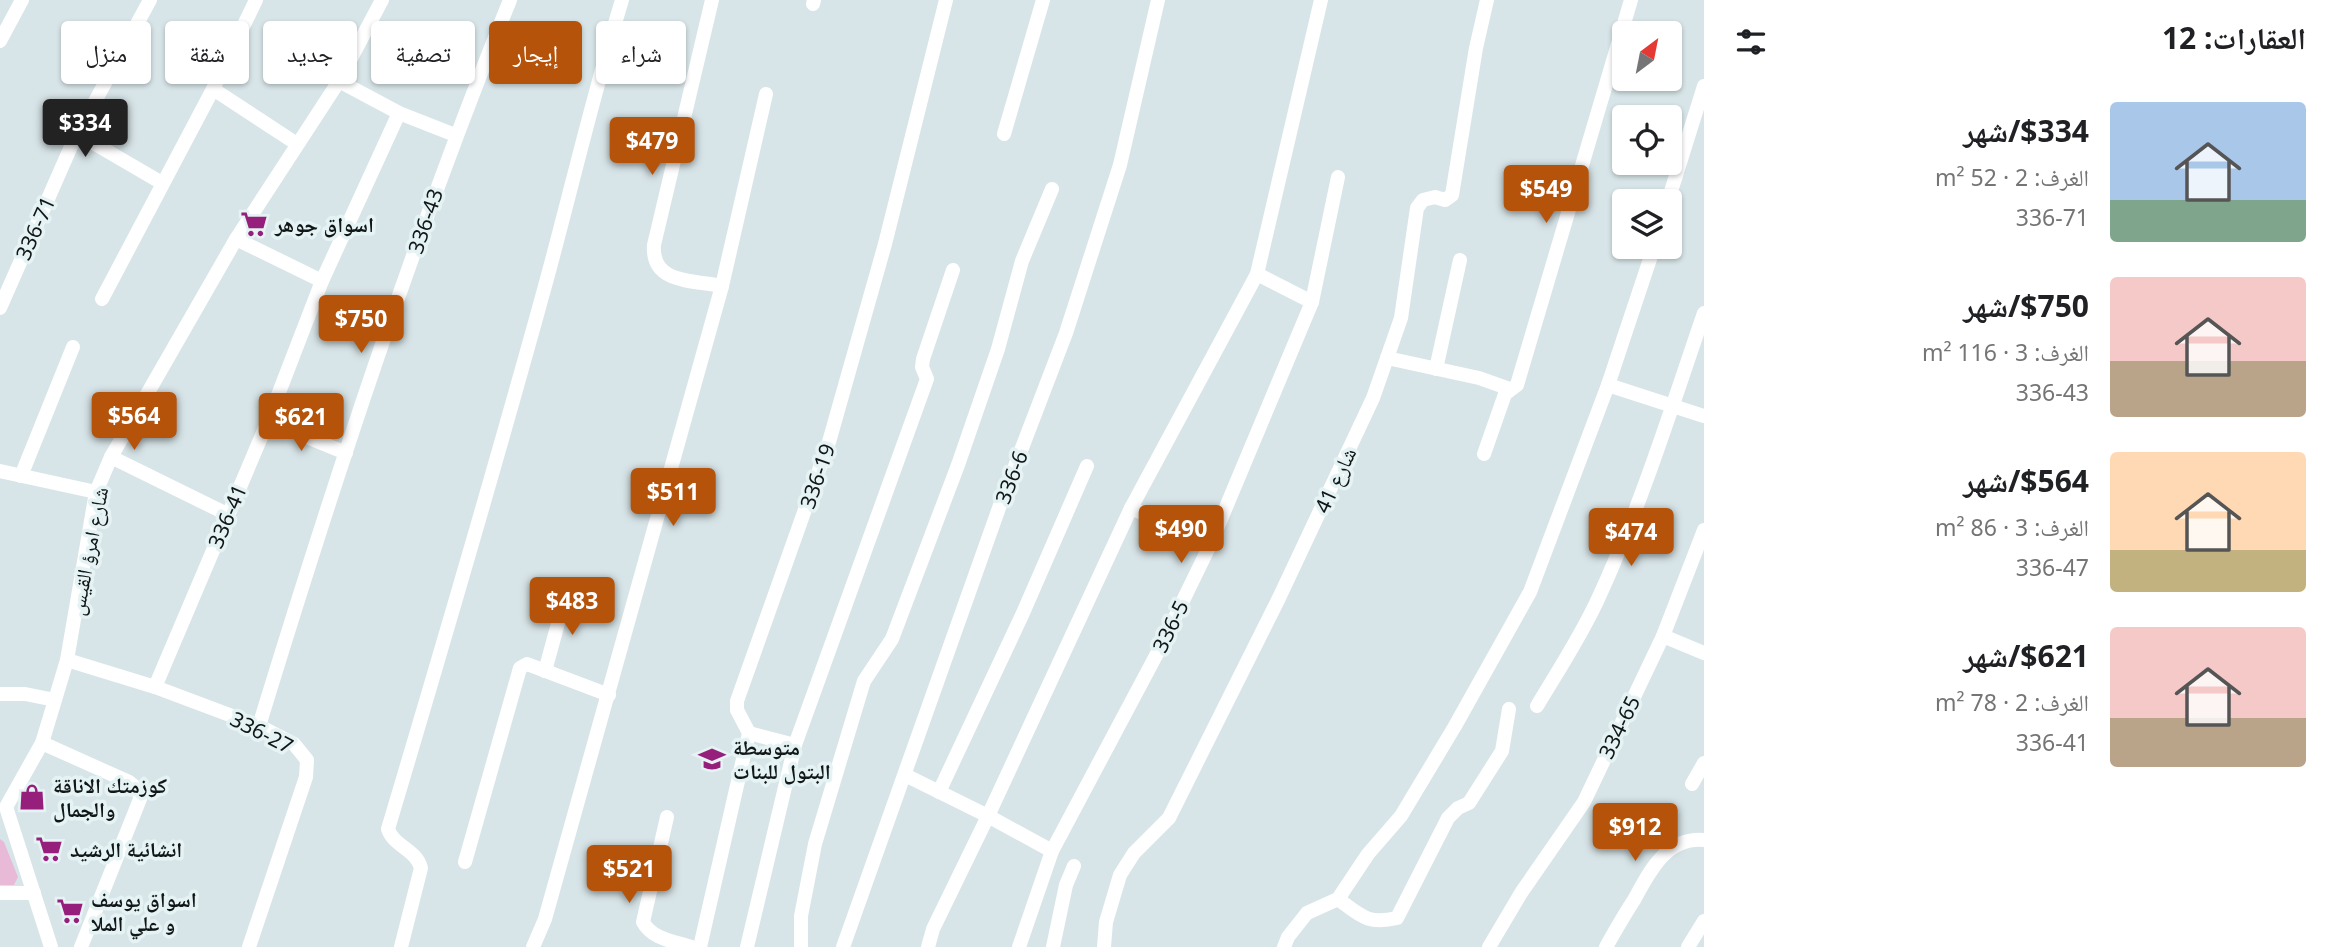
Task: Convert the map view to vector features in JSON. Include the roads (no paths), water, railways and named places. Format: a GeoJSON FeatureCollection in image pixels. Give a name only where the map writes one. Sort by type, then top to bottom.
{"type":"FeatureCollection","features":[{"type":"Feature","properties":{"kind":"street"},"geometry":{"type":"LineString","coordinates":[[0,41],[22,0]]}},
{"type":"Feature","properties":{"kind":"street","name":"336-71"},"geometry":{"type":"LineString","coordinates":[[0,308],[78,134],[150,0]]}},
{"type":"Feature","properties":{"kind":"street","name":"شارع امرؤ القيس"},"geometry":{"type":"LineString","coordinates":[[357,47],[382,0]]}},
{"type":"Feature","properties":{"kind":"street","name":"336-43"},"geometry":{"type":"LineString","coordinates":[[259,726],[304,579],[455,135],[510,0]]}},
{"type":"Feature","properties":{"kind":"street"},"geometry":{"type":"LineString","coordinates":[[401,947],[421,868],[419,859],[393,840],[388,829],[479,525],[546,282],[597,82],[622,0]]}},
{"type":"Feature","properties":{"kind":"street"},"geometry":{"type":"LineString","coordinates":[[712,0],[653,258],[659,270],[670,276],[722,286]]}},
{"type":"Feature","properties":{"kind":"street","name":"336-19"},"geometry":{"type":"LineString","coordinates":[[749,733],[737,710],[737,701],[829,442],[885,244],[946,0]]}},
{"type":"Feature","properties":{"kind":"street"},"geometry":{"type":"LineString","coordinates":[[1004,134],[1043,0]]}},
{"type":"Feature","properties":{"kind":"street","name":"336-6"},"geometry":{"type":"LineString","coordinates":[[843,947],[999,508],[1066,333],[1120,165],[1158,0]]}},
{"type":"Feature","properties":{"kind":"street"},"geometry":{"type":"LineString","coordinates":[[928,947],[933,929],[1131,508],[1257,274],[1321,0]]}},
{"type":"Feature","properties":{"kind":"street","name":"شارع 41"},"geometry":{"type":"LineString","coordinates":[[1104,947],[1106,922],[1120,874],[1135,853],[1169,818],[1279,598],[1373,398],[1401,318],[1417,208],[1423,200],[1435,197],[1445,200],[1452,195],[1476,48],[1487,0]]}},
{"type":"Feature","properties":{"kind":"street"},"geometry":{"type":"LineString","coordinates":[[1484,454],[1505,394],[1517,385],[1631,0]]}},
{"type":"Feature","properties":{"kind":"street"},"geometry":{"type":"LineString","coordinates":[[102,299],[213,89],[254,1]]}},
{"type":"Feature","properties":{"kind":"street","name":"شارع امرؤ القيس"},"geometry":{"type":"LineString","coordinates":[[51,947],[3,812],[42,743],[67,660],[96,492],[111,457],[236,239],[337,84]]}},
{"type":"Feature","properties":{"kind":"street"},"geometry":{"type":"LineString","coordinates":[[345,84],[399,113],[455,135]]}},
{"type":"Feature","properties":{"kind":"street"},"geometry":{"type":"LineString","coordinates":[[1672,189],[1704,86]]}},
{"type":"Feature","properties":{"kind":"street"},"geometry":{"type":"LineString","coordinates":[[213,89],[297,144]]}},
{"type":"Feature","properties":{"kind":"street"},"geometry":{"type":"LineString","coordinates":[[533,947],[545,919],[722,286],[766,94]]}},
{"type":"Feature","properties":{"kind":"street","name":"336-41"},"geometry":{"type":"LineString","coordinates":[[155,687],[268,421],[322,281],[399,113]]}},
{"type":"Feature","properties":{"kind":"street"},"geometry":{"type":"LineString","coordinates":[[78,134],[162,183]]}},
{"type":"Feature","properties":{"kind":"street","name":"336-5"},"geometry":{"type":"LineString","coordinates":[[1019,947],[1052,850],[1160,648],[1211,542],[1312,302],[1338,177]]}},
{"type":"Feature","properties":{"kind":"street"},"geometry":{"type":"LineString","coordinates":[[800,947],[802,916],[815,844],[864,681],[892,639],[958,465],[998,349],[1022,261],[1052,189]]}},
{"type":"Feature","properties":{"kind":"street"},"geometry":{"type":"LineString","coordinates":[[236,239],[322,281]]}},
{"type":"Feature","properties":{"kind":"street"},"geometry":{"type":"LineString","coordinates":[[1284,947],[1288,937],[1307,913],[1338,899],[1368,854],[1401,816],[1530,592],[1608,385],[1650,259]]}},
{"type":"Feature","properties":{"kind":"street"},"geometry":{"type":"LineString","coordinates":[[1436,369],[1460,260]]}},
{"type":"Feature","properties":{"kind":"street"},"geometry":{"type":"LineString","coordinates":[[747,947],[795,746],[927,379],[922,367],[923,359],[953,270]]}},
{"type":"Feature","properties":{"kind":"street"},"geometry":{"type":"LineString","coordinates":[[1257,274],[1312,302]]}},
{"type":"Feature","properties":{"kind":"street"},"geometry":{"type":"LineString","coordinates":[[1537,706],[1597,602],[1643,492],[1704,313]]}},
{"type":"Feature","properties":{"kind":"street"},"geometry":{"type":"LineString","coordinates":[[21,476],[73,347]]}},
{"type":"Feature","properties":{"kind":"street"},"geometry":{"type":"LineString","coordinates":[[1387,358],[1479,378],[1510,389]]}},
{"type":"Feature","properties":{"kind":"street"},"geometry":{"type":"LineString","coordinates":[[1608,385],[1704,416]]}},
{"type":"Feature","properties":{"kind":"street"},"geometry":{"type":"LineString","coordinates":[[268,421],[346,453]]}},
{"type":"Feature","properties":{"kind":"street"},"geometry":{"type":"LineString","coordinates":[[111,457],[227,514]]}},
{"type":"Feature","properties":{"kind":"street"},"geometry":{"type":"LineString","coordinates":[[939,792],[1023,613],[1087,466]]}},
{"type":"Feature","properties":{"kind":"street"},"geometry":{"type":"LineString","coordinates":[[0,471],[96,492]]}},
{"type":"Feature","properties":{"kind":"street"},"geometry":{"type":"LineString","coordinates":[[1131,508],[1211,542]]}},
{"type":"Feature","properties":{"kind":"street","name":"334-65"},"geometry":{"type":"LineString","coordinates":[[1489,947],[1521,892],[1584,802],[1663,636],[1704,530]]}},
{"type":"Feature","properties":{"kind":"street"},"geometry":{"type":"LineString","coordinates":[[545,671],[566,594]]}},
{"type":"Feature","properties":{"kind":"street"},"geometry":{"type":"LineString","coordinates":[[1663,636],[1704,653]]}},
{"type":"Feature","properties":{"kind":"street","name":"336-27"},"geometry":{"type":"LineString","coordinates":[[67,660],[155,687],[259,726],[294,744],[307,760],[306,777],[249,947]]}},
{"type":"Feature","properties":{"kind":"street"},"geometry":{"type":"LineString","coordinates":[[465,862],[520,668],[527,664],[609,695]]}},
{"type":"Feature","properties":{"kind":"street"},"geometry":{"type":"LineString","coordinates":[[0,694],[25,694],[55,700]]}},
{"type":"Feature","properties":{"kind":"street"},"geometry":{"type":"LineString","coordinates":[[1338,899],[1365,919],[1380,922],[1397,918],[1448,818],[1458,808],[1469,803],[1502,751],[1509,709]]}},
{"type":"Feature","properties":{"kind":"street"},"geometry":{"type":"LineString","coordinates":[[700,947],[749,733],[795,746]]}},
{"type":"Feature","properties":{"kind":"street"},"geometry":{"type":"LineString","coordinates":[[42,743],[129,782],[139,790],[140,799],[81,947]]}},
{"type":"Feature","properties":{"kind":"street"},"geometry":{"type":"LineString","coordinates":[[1692,784],[1704,763]]}},
{"type":"Feature","properties":{"kind":"street"},"geometry":{"type":"LineString","coordinates":[[905,775],[1052,850]]}},
{"type":"Feature","properties":{"kind":"street"},"geometry":{"type":"LineString","coordinates":[[667,817],[643,922],[648,931],[657,936],[691,947]]}},
{"type":"Feature","properties":{"kind":"street"},"geometry":{"type":"LineString","coordinates":[[1606,947],[1657,860],[1673,847],[1690,839],[1704,840]]}},
{"type":"Feature","properties":{"kind":"street"},"geometry":{"type":"LineString","coordinates":[[1053,947],[1066,885],[1074,866]]}},
{"type":"Feature","properties":{"kind":"street"},"geometry":{"type":"LineString","coordinates":[[0,893],[34,893]]}},
{"type":"Feature","properties":{"kind":"street"},"geometry":{"type":"LineString","coordinates":[[1688,947],[1704,921]]}},
{"type":"Feature","properties":{"kind":"place","name":"اسواق جوهر"},"geometry":{"type":"Point","coordinates":[254,224]}},
{"type":"Feature","properties":{"kind":"place","name":"متوسطة البتول للبنات"},"geometry":{"type":"Point","coordinates":[712,759]}},
{"type":"Feature","properties":{"kind":"place","name":"كوزمتك الاناقة والجمال"},"geometry":{"type":"Point","coordinates":[32,797]}},
{"type":"Feature","properties":{"kind":"place","name":"انشائية الرشيد"},"geometry":{"type":"Point","coordinates":[49,849]}},
{"type":"Feature","properties":{"kind":"place","name":"اسواق يوسف و علي الملا"},"geometry":{"type":"Point","coordinates":[70,911]}}]}
